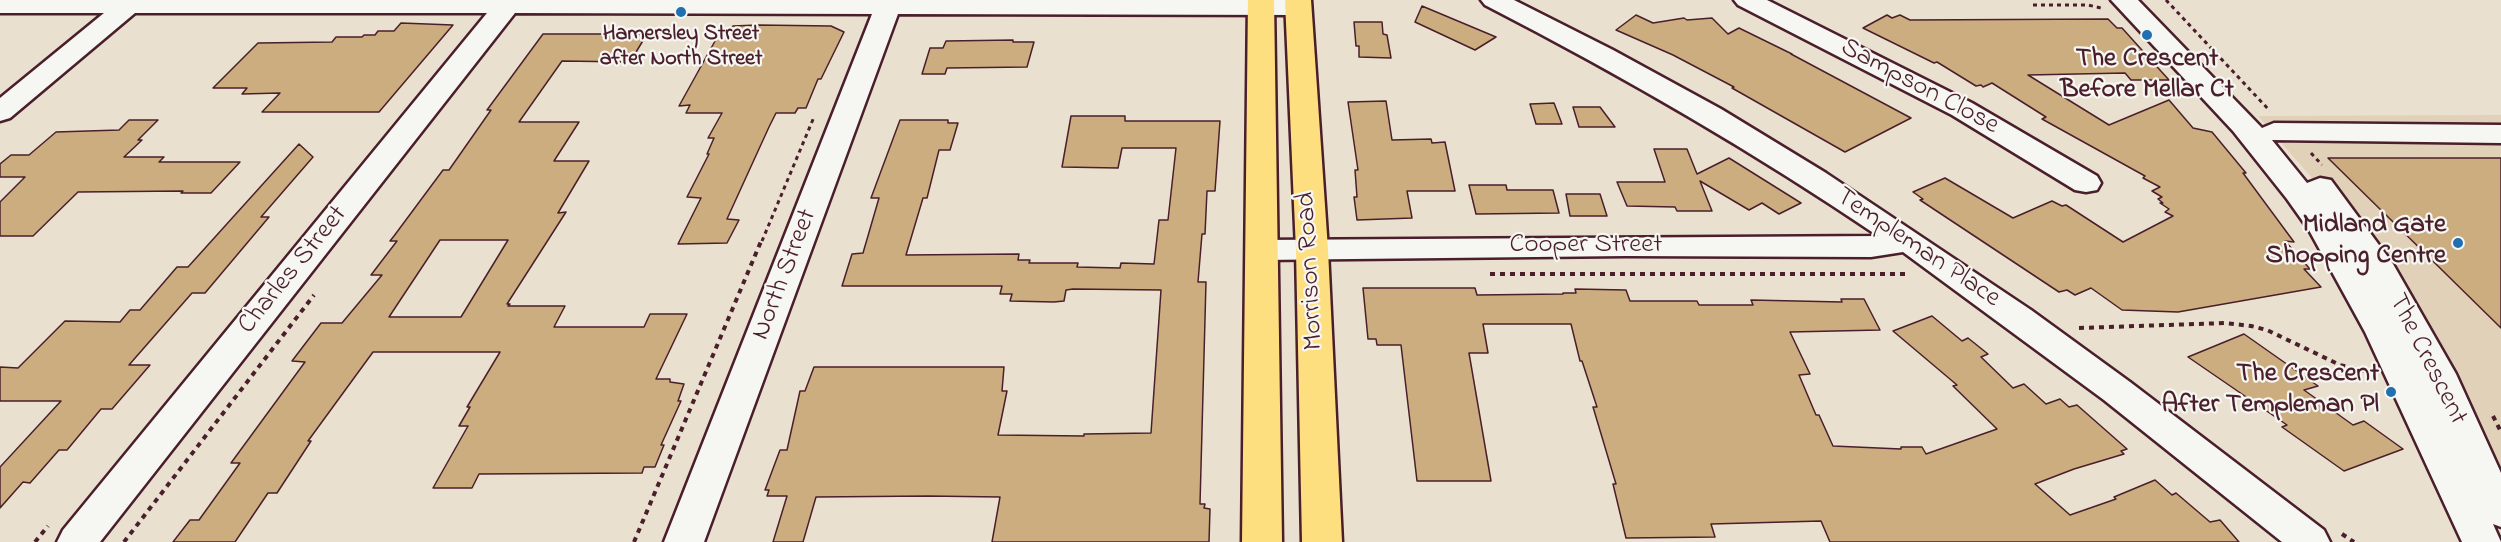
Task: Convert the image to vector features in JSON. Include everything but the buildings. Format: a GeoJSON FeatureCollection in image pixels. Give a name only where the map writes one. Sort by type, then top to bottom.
{"type":"FeatureCollection","features":[{"type":"Feature","properties":{"kind":"main road","name":"Morrison Road"},"geometry":{"type":"LineString","coordinates":[[1261,4],[1262,542]]}},
{"type":"Feature","properties":{"kind":"main road","name":"Morrison Road"},"geometry":{"type":"LineString","coordinates":[[1298,4],[1312,250],[1323,542]]}},
{"type":"Feature","properties":{"kind":"street","name":"Sampson Close"},"geometry":{"type":"LineString","coordinates":[[1748,0],[1911,83],[2040,153],[2086,183]]}},
{"type":"Feature","properties":{"kind":"street","name":"The Crescent"},"geometry":{"type":"LineString","coordinates":[[2149,0],[2276,145],[2332,201],[2381,272],[2438,374],[2467,444],[2501,511]]}},
{"type":"Feature","properties":{"kind":"street"},"geometry":{"type":"LineString","coordinates":[[0,112],[132,3]]}},
{"type":"Feature","properties":{"kind":"street"},"geometry":{"type":"LineString","coordinates":[[0,5],[132,3],[1298,4]]}},
{"type":"Feature","properties":{"kind":"street","name":"Charles Street"},"geometry":{"type":"LineString","coordinates":[[77,542],[509,3]]}},
{"type":"Feature","properties":{"kind":"street","name":"Templeman Place"},"geometry":{"type":"LineString","coordinates":[[1518,3],[1772,154],[1908,241],[2043,335],[2189,444],[2310,542]]}},
{"type":"Feature","properties":{"kind":"street","name":"North Street"},"geometry":{"type":"LineString","coordinates":[[684,542],[889,4]]}},
{"type":"Feature","properties":{"kind":"street","name":"The Crescent"},"geometry":{"type":"LineString","coordinates":[[2114,4],[2276,145],[2304,200],[2346,264],[2400,366],[2431,439],[2482,542]]}},
{"type":"Feature","properties":{"kind":"street"},"geometry":{"type":"LineString","coordinates":[[2276,145],[2497,143]]}},
{"type":"Feature","properties":{"kind":"street","name":"Cooper Street"},"geometry":{"type":"LineString","coordinates":[[1262,250],[1626,246],[1871,247],[1908,241]]}},
{"type":"Feature","properties":{"kind":"path"},"geometry":{"type":"LineString","coordinates":[[2033,5],[2114,4]]}},
{"type":"Feature","properties":{"kind":"path"},"geometry":{"type":"LineString","coordinates":[[634,542],[819,106]]}},
{"type":"Feature","properties":{"kind":"path"},"geometry":{"type":"LineString","coordinates":[[1484,274],[1913,274]]}},
{"type":"Feature","properties":{"kind":"path"},"geometry":{"type":"LineString","coordinates":[[2043,335],[2072,328],[2225,323],[2267,330],[2340,366],[2375,373],[2372,364]]}},
{"type":"Feature","properties":{"kind":"shaded area"},"geometry":{"type":"Polygon","coordinates":[[[2501,115],[2501,511],[2332,201],[2258,116],[2501,115]]]}},
{"type":"Feature","properties":{"kind":"place","name":"Hamersley Street after North Street"},"geometry":{"type":"Point","coordinates":[681,12]}},
{"type":"Feature","properties":{"kind":"place","name":"The Crescent Before Mellar Ct"},"geometry":{"type":"Point","coordinates":[2147,35]}},
{"type":"Feature","properties":{"kind":"place","name":"Midland Gate Shopping Centre"},"geometry":{"type":"Point","coordinates":[2458,243]}},
{"type":"Feature","properties":{"kind":"place","name":"The Crescent After Templeman Pl"},"geometry":{"type":"Point","coordinates":[2391,392]}}]}
